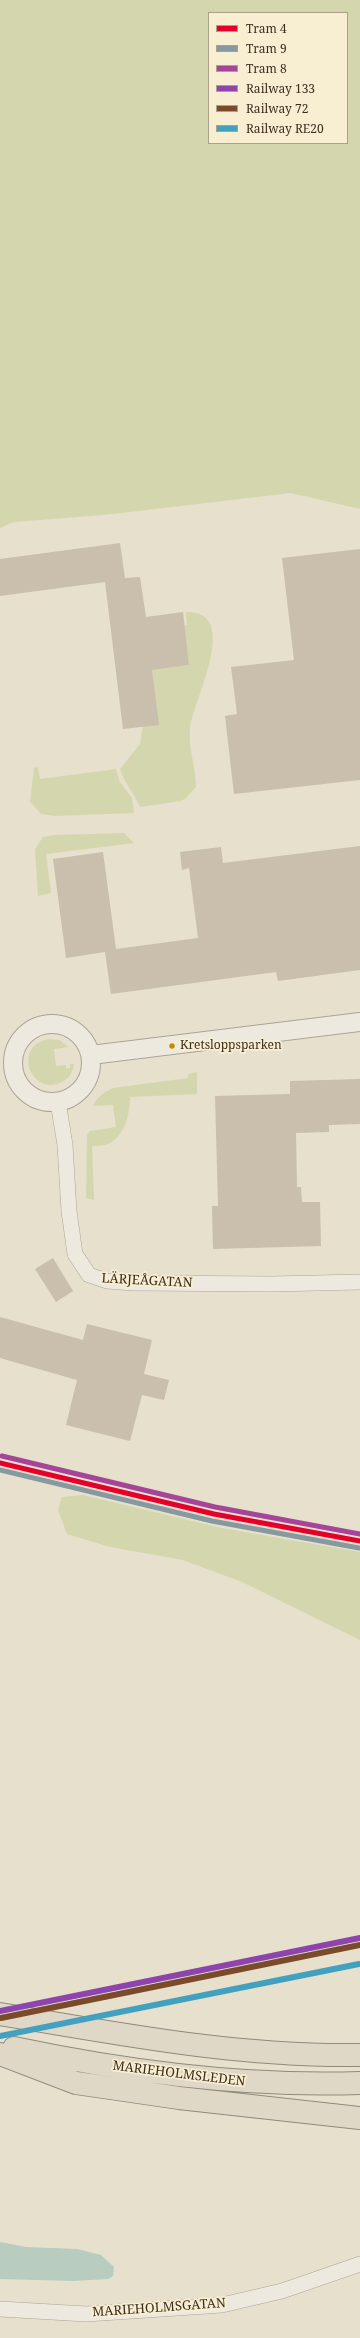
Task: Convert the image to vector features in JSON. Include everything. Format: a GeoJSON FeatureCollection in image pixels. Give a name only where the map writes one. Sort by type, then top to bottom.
{"type":"FeatureCollection","features":[{"type":"Feature","properties":{"kind":"highway"},"geometry":{"type":"LineString","coordinates":[[0,2014],[206,2048],[278,2055],[360,2055]]}},
{"type":"Feature","properties":{"kind":"highway","name":"MARIEHOLMSLEDEN"},"geometry":{"type":"LineString","coordinates":[[0,2045],[135,2070],[226,2081],[304,2084],[360,2083]]}},
{"type":"Feature","properties":{"kind":"highway"},"geometry":{"type":"LineString","coordinates":[[0,2054],[76,2083],[179,2098],[360,2118]]}},
{"type":"Feature","properties":{"kind":"street"},"geometry":{"type":"LineString","coordinates":[[91,1056],[360,1022]]}},
{"type":"Feature","properties":{"kind":"street"},"geometry":{"type":"LineString","coordinates":[[45,1024],[61,1024],[74,1030],[85,1041],[91,1056],[90,1070],[85,1083],[76,1094],[58,1102],[42,1101],[28,1094],[6,1068],[18,1041],[30,1030],[45,1024]]}},
{"type":"Feature","properties":{"kind":"street","name":"LÄRJEÅGATAN"},"geometry":{"type":"LineString","coordinates":[[58,1102],[75,1254],[89,1275],[107,1281],[134,1283],[272,1284],[360,1282]]}},
{"type":"Feature","properties":{"kind":"street","name":"MARIEHOLMSGATAN"},"geometry":{"type":"LineString","coordinates":[[0,2308],[86,2314],[216,2306],[282,2291],[360,2264]]}},
{"type":"Feature","properties":{"kind":"green space"},"geometry":{"type":"Polygon","coordinates":[[[0,0],[360,0],[360,509],[291,493],[104,515],[14,522],[0,528],[0,0]]]}},
{"type":"Feature","properties":{"kind":"green space"},"geometry":{"type":"Polygon","coordinates":[[[186,612],[203,616],[211,626],[213,641],[205,680],[190,729],[190,744],[196,787],[186,798],[181,801],[140,807],[120,769],[140,744],[152,670],[189,665],[184,626],[187,625],[186,612]]]}},
{"type":"Feature","properties":{"kind":"green space"},"geometry":{"type":"Polygon","coordinates":[[[38,767],[40,779],[116,769],[120,782],[132,798],[134,813],[55,816],[41,814],[30,802],[34,768],[38,767]]]}},
{"type":"Feature","properties":{"kind":"green space"},"geometry":{"type":"Polygon","coordinates":[[[124,833],[134,843],[46,854],[51,893],[38,896],[35,849],[43,837],[54,835],[124,833]]]}},
{"type":"Feature","properties":{"kind":"green space"},"geometry":{"type":"Polygon","coordinates":[[[50,1039],[59,1040],[69,1047],[54,1049],[56,1066],[66,1065],[66,1068],[70,1068],[70,1064],[74,1064],[73,1070],[67,1079],[51,1085],[42,1083],[34,1077],[28,1059],[31,1050],[38,1043],[50,1039]]]}},
{"type":"Feature","properties":{"kind":"green space"},"geometry":{"type":"Polygon","coordinates":[[[197,1072],[197,1094],[130,1097],[129,1111],[125,1126],[117,1138],[105,1145],[92,1146],[94,1200],[86,1198],[87,1135],[90,1131],[116,1127],[113,1105],[93,1106],[99,1097],[113,1088],[188,1078],[188,1074],[197,1072]]]}},
{"type":"Feature","properties":{"kind":"green space"},"geometry":{"type":"Polygon","coordinates":[[[83,1495],[222,1528],[360,1552],[360,1640],[242,1582],[183,1560],[110,1547],[67,1534],[58,1510],[62,1497],[83,1495]]]}},
{"type":"Feature","properties":{"kind":"shaded area"},"geometry":{"type":"Polygon","coordinates":[[[0,2242],[26,2247],[77,2249],[101,2255],[114,2267],[113,2276],[108,2279],[73,2281],[0,2279],[0,2242]]]}},
{"type":"Feature","properties":{"kind":"building"},"geometry":{"type":"Polygon","coordinates":[[[120,543],[125,578],[140,577],[146,617],[183,612],[189,665],[152,670],[159,725],[123,729],[105,582],[0,596],[0,559],[120,543]]]}},
{"type":"Feature","properties":{"kind":"building"},"geometry":{"type":"Polygon","coordinates":[[[360,549],[360,780],[234,794],[225,716],[237,714],[231,667],[294,660],[282,558],[360,549]]]}},
{"type":"Feature","properties":{"kind":"building"},"geometry":{"type":"Polygon","coordinates":[[[360,846],[360,970],[278,981],[276,972],[111,994],[105,952],[66,958],[53,859],[103,852],[116,949],[198,938],[189,868],[182,870],[180,852],[221,847],[223,863],[360,846]]]}},
{"type":"Feature","properties":{"kind":"building"},"geometry":{"type":"Polygon","coordinates":[[[360,1079],[360,1124],[329,1125],[329,1132],[296,1133],[297,1187],[301,1187],[302,1202],[320,1202],[321,1246],[213,1249],[212,1206],[218,1206],[215,1096],[290,1094],[290,1081],[360,1079]]]}},
{"type":"Feature","properties":{"kind":"building"},"geometry":{"type":"Polygon","coordinates":[[[53,1258],[73,1291],[56,1302],[35,1269],[53,1258]]]}},
{"type":"Feature","properties":{"kind":"building"},"geometry":{"type":"Polygon","coordinates":[[[0,1317],[83,1340],[87,1324],[152,1340],[144,1374],[169,1380],[164,1400],[142,1395],[130,1441],[66,1425],[77,1380],[0,1358],[0,1317]]]}},
{"type":"Feature","properties":{"kind":"tram line","name":"8"},"geometry":{"type":"LineString","coordinates":[[2,1456],[215,1507],[360,1534]]}},
{"type":"Feature","properties":{"kind":"tram line","name":"4"},"geometry":{"type":"LineString","coordinates":[[0,1463],[214,1514],[360,1541]]}},
{"type":"Feature","properties":{"kind":"tram line","name":"9"},"geometry":{"type":"LineString","coordinates":[[0,1470],[212,1521],[359,1548]]}},
{"type":"Feature","properties":{"kind":"rail line","name":"133"},"geometry":{"type":"LineString","coordinates":[[0,2011],[360,1938]]}},
{"type":"Feature","properties":{"kind":"rail line","name":"72"},"geometry":{"type":"LineString","coordinates":[[1,2018],[360,1945]]}},
{"type":"Feature","properties":{"kind":"rail line","name":"RE20"},"geometry":{"type":"LineString","coordinates":[[0,2036],[359,1964]]}},
{"type":"Feature","properties":{"kind":"place","name":"Kretsloppsparken"},"geometry":{"type":"Point","coordinates":[172,1046]}}]}
